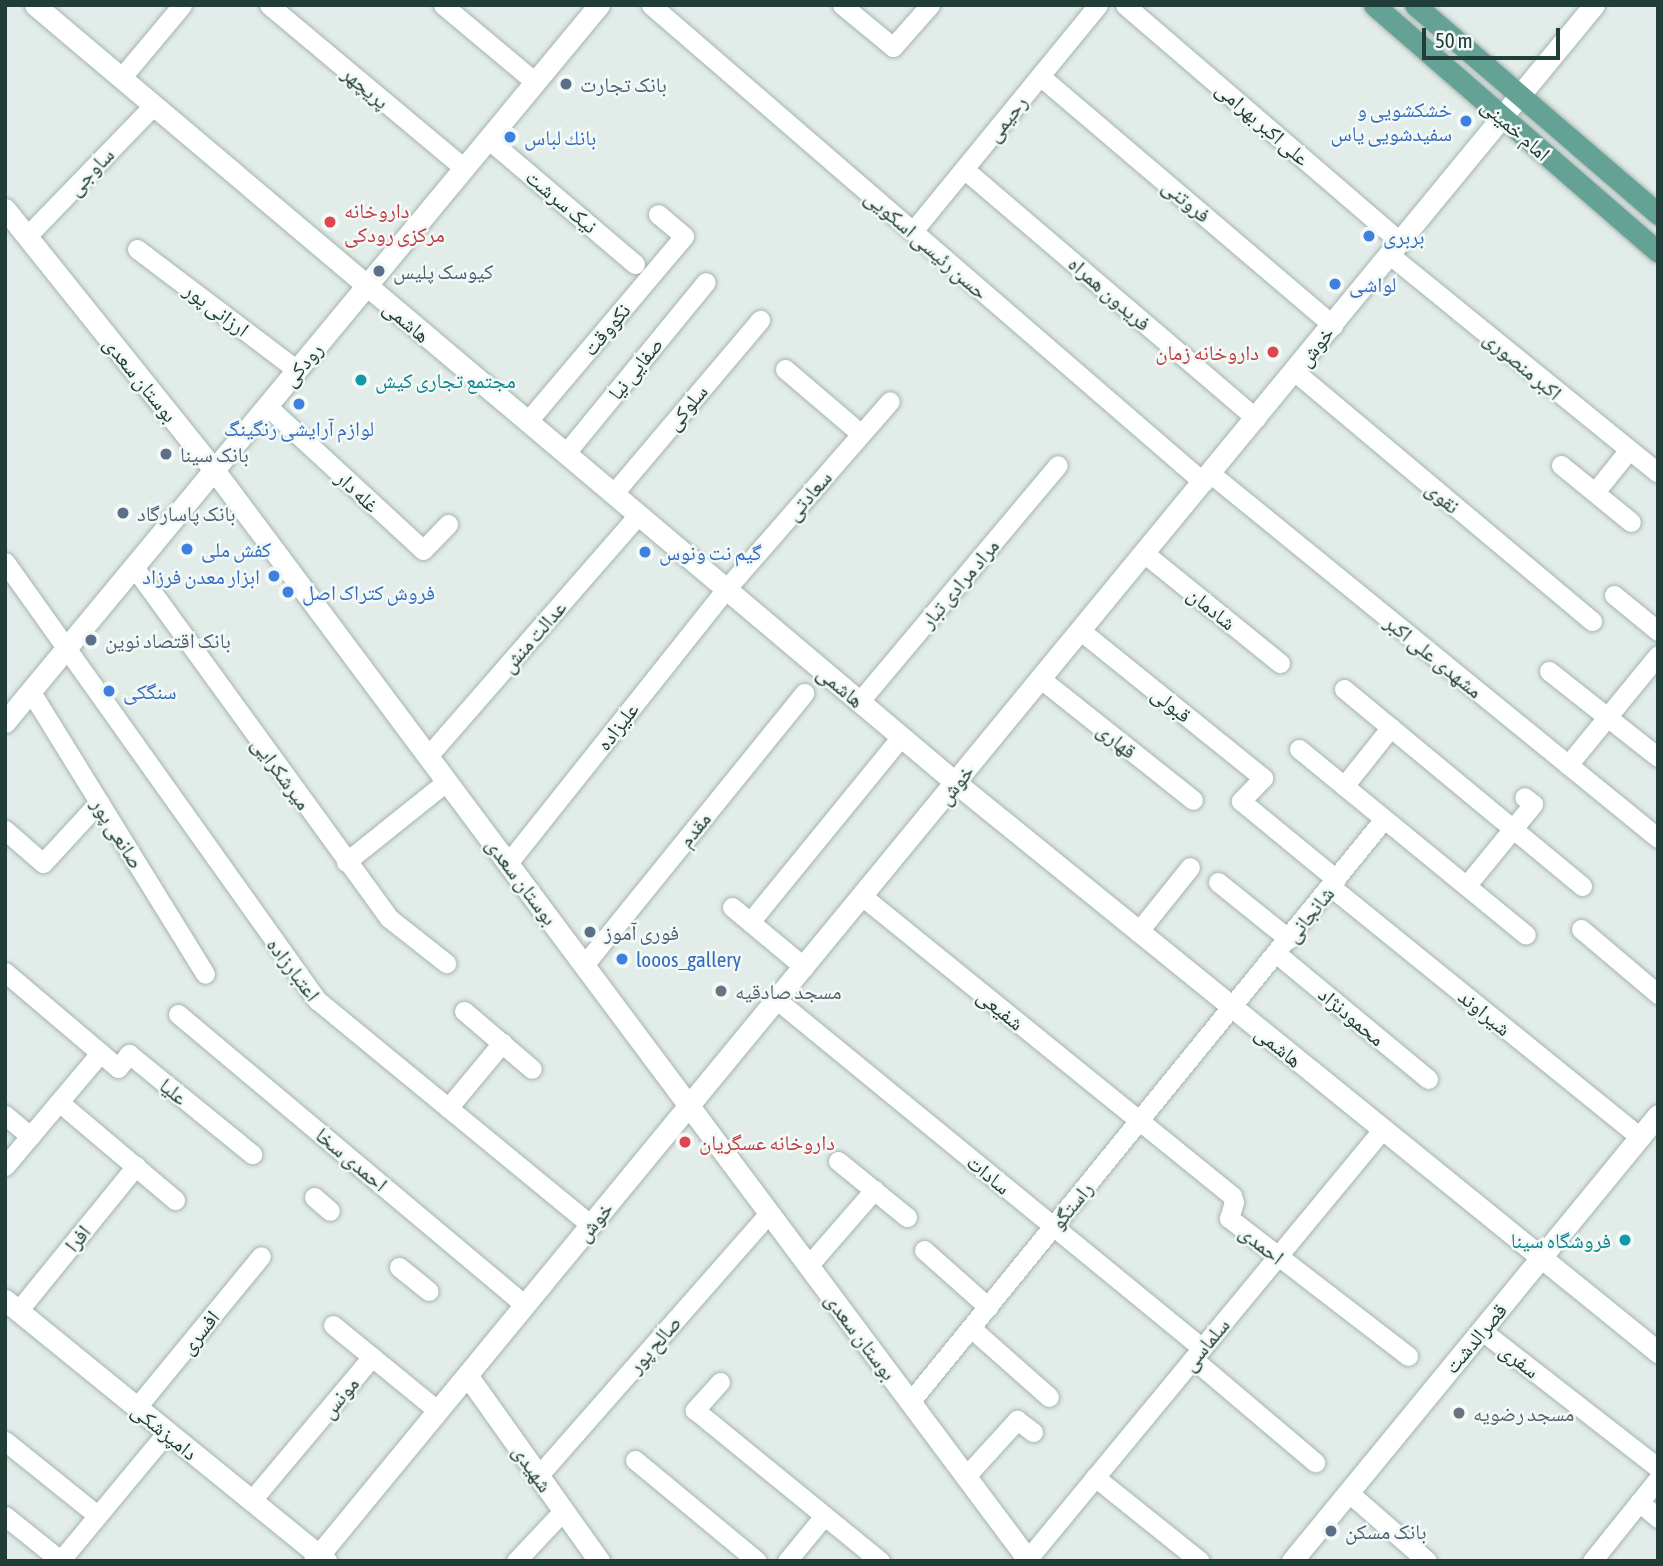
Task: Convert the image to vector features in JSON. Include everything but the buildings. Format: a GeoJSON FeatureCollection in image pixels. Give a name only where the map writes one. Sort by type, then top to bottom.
{"type":"FeatureCollection","features":[{"type":"Feature","properties":{"kind":"main road","name":"هاشمی"},"geometry":{"type":"LineString","coordinates":[[35,5],[956,783],[1658,1352]]}},
{"type":"Feature","properties":{"kind":"main road","name":"رودکی"},"geometry":{"type":"LineString","coordinates":[[5,722],[599,5]]}},
{"type":"Feature","properties":{"kind":"main road","name":"امام خمینی"},"geometry":{"type":"LineString","coordinates":[[1374,5],[1658,252]]}},
{"type":"Feature","properties":{"kind":"main road","name":"امام خمینی"},"geometry":{"type":"LineString","coordinates":[[1415,5],[1658,214]]}},
{"type":"Feature","properties":{"kind":"main road","name":"خوش"},"geometry":{"type":"LineString","coordinates":[[320,1559],[467,1375],[1594,5]]}},
{"type":"Feature","properties":{"kind":"main road","name":"بوستان سعدی"},"geometry":{"type":"LineString","coordinates":[[5,209],[214,470],[1027,1560]]}},
{"type":"Feature","properties":{"kind":"main road","name":"قصرالدشت"},"geometry":{"type":"LineString","coordinates":[[1292,1561],[1658,1115]]}},
{"type":"Feature","properties":{"kind":"main road","name":"دامپزشکی"},"geometry":{"type":"LineString","coordinates":[[12,1305],[320,1559]]}},
{"type":"Feature","properties":{"kind":"main road","name":"شهیدی"},"geometry":{"type":"LineString","coordinates":[[467,1375],[599,1561]]}},
{"type":"Feature","properties":{"kind":"street"},"geometry":{"type":"LineString","coordinates":[[121,78],[182,5]]}},
{"type":"Feature","properties":{"kind":"street","name":"پریچهر"},"geometry":{"type":"LineString","coordinates":[[269,5],[464,168]]}},
{"type":"Feature","properties":{"kind":"street"},"geometry":{"type":"LineString","coordinates":[[443,5],[536,82]]}},
{"type":"Feature","properties":{"kind":"street","name":"حسن رئیسی اسکویی"},"geometry":{"type":"LineString","coordinates":[[651,5],[913,231],[1207,478]]}},
{"type":"Feature","properties":{"kind":"street"},"geometry":{"type":"LineString","coordinates":[[842,5],[892,47],[930,5]]}},
{"type":"Feature","properties":{"kind":"street","name":"رحیمی"},"geometry":{"type":"LineString","coordinates":[[913,231],[1098,5]]}},
{"type":"Feature","properties":{"kind":"street","name":"علی اکبر بهرامی"},"geometry":{"type":"LineString","coordinates":[[1125,5],[1396,248]]}},
{"type":"Feature","properties":{"kind":"street","name":"فروتنی"},"geometry":{"type":"LineString","coordinates":[[1041,76],[1333,325]]}},
{"type":"Feature","properties":{"kind":"street","name":"ساوجی"},"geometry":{"type":"LineString","coordinates":[[27,236],[153,106]]}},
{"type":"Feature","properties":{"kind":"street","name":"نیک سرشت"},"geometry":{"type":"LineString","coordinates":[[488,139],[635,264]]}},
{"type":"Feature","properties":{"kind":"street","name":"فریدون همراه"},"geometry":{"type":"LineString","coordinates":[[964,169],[1256,418]]}},
{"type":"Feature","properties":{"kind":"street","name":"نکووقت"},"geometry":{"type":"LineString","coordinates":[[527,422],[684,236],[658,214]]}},
{"type":"Feature","properties":{"kind":"street","name":"اکبر منصوری"},"geometry":{"type":"LineString","coordinates":[[1396,248],[1628,451],[1658,474]]}},
{"type":"Feature","properties":{"kind":"street","name":"ارزانی پور"},"geometry":{"type":"LineString","coordinates":[[137,249],[297,370]]}},
{"type":"Feature","properties":{"kind":"street","name":"صفایی نیا"},"geometry":{"type":"LineString","coordinates":[[565,454],[706,282]]}},
{"type":"Feature","properties":{"kind":"street","name":"سلوکی"},"geometry":{"type":"LineString","coordinates":[[613,494],[760,320]]}},
{"type":"Feature","properties":{"kind":"street"},"geometry":{"type":"LineString","coordinates":[[785,369],[861,434]]}},
{"type":"Feature","properties":{"kind":"street","name":"نقوی"},"geometry":{"type":"LineString","coordinates":[[1294,371],[1592,621]]}},
{"type":"Feature","properties":{"kind":"street","name":"سعادتی"},"geometry":{"type":"LineString","coordinates":[[726,590],[890,401]]}},
{"type":"Feature","properties":{"kind":"street","name":"غله دار"},"geometry":{"type":"LineString","coordinates":[[267,407],[423,550],[448,524]]}},
{"type":"Feature","properties":{"kind":"street"},"geometry":{"type":"LineString","coordinates":[[1595,492],[1628,451]]}},
{"type":"Feature","properties":{"kind":"street","name":"مراد مرادی تبار"},"geometry":{"type":"LineString","coordinates":[[859,702],[1058,465]]}},
{"type":"Feature","properties":{"kind":"street"},"geometry":{"type":"LineString","coordinates":[[1561,465],[1632,522]]}},
{"type":"Feature","properties":{"kind":"street","name":"مشهدی علی اکبر"},"geometry":{"type":"LineString","coordinates":[[1207,478],[1658,838]]}},
{"type":"Feature","properties":{"kind":"street","name":"عدالت منش"},"geometry":{"type":"LineString","coordinates":[[428,756],[638,515]]}},
{"type":"Feature","properties":{"kind":"street","name":"شادمان"},"geometry":{"type":"LineString","coordinates":[[1144,554],[1280,663]]}},
{"type":"Feature","properties":{"kind":"street","name":"اعتبارزاده"},"geometry":{"type":"LineString","coordinates":[[5,562],[312,995],[591,1225]]}},
{"type":"Feature","properties":{"kind":"street","name":"میرشکرایی"},"geometry":{"type":"LineString","coordinates":[[134,567],[388,918],[446,963]]}},
{"type":"Feature","properties":{"kind":"street","name":"علیزاده"},"geometry":{"type":"LineString","coordinates":[[508,863],[726,590]]}},
{"type":"Feature","properties":{"kind":"street"},"geometry":{"type":"LineString","coordinates":[[1614,595],[1658,631]]}},
{"type":"Feature","properties":{"kind":"street","name":"قبولی"},"geometry":{"type":"LineString","coordinates":[[1081,631],[1263,778]]}},
{"type":"Feature","properties":{"kind":"street"},"geometry":{"type":"LineString","coordinates":[[1567,765],[1658,655]]}},
{"type":"Feature","properties":{"kind":"street"},"geometry":{"type":"LineString","coordinates":[[1549,671],[1658,757]]}},
{"type":"Feature","properties":{"kind":"street","name":"قهاری"},"geometry":{"type":"LineString","coordinates":[[1041,679],[1193,800]]}},
{"type":"Feature","properties":{"kind":"street"},"geometry":{"type":"LineString","coordinates":[[1344,689],[1582,886]]}},
{"type":"Feature","properties":{"kind":"street","name":"صانعی پور"},"geometry":{"type":"LineString","coordinates":[[31,691],[205,974]]}},
{"type":"Feature","properties":{"kind":"street","name":"مقدم"},"geometry":{"type":"LineString","coordinates":[[584,965],[804,693]]}},
{"type":"Feature","properties":{"kind":"street"},"geometry":{"type":"LineString","coordinates":[[1344,786],[1391,727]]}},
{"type":"Feature","properties":{"kind":"street"},"geometry":{"type":"LineString","coordinates":[[750,922],[901,737]]}},
{"type":"Feature","properties":{"kind":"street"},"geometry":{"type":"LineString","coordinates":[[1299,749],[1526,935]]}},
{"type":"Feature","properties":{"kind":"street","name":"شیراوند"},"geometry":{"type":"LineString","coordinates":[[1263,778],[1241,802],[1334,883],[1640,1137]]}},
{"type":"Feature","properties":{"kind":"street"},"geometry":{"type":"LineString","coordinates":[[346,862],[447,781]]}},
{"type":"Feature","properties":{"kind":"street"},"geometry":{"type":"LineString","coordinates":[[1466,886],[1533,804],[1524,797]]}},
{"type":"Feature","properties":{"kind":"street"},"geometry":{"type":"LineString","coordinates":[[5,830],[43,863],[99,802]]}},
{"type":"Feature","properties":{"kind":"street","name":"شانجانی"},"geometry":{"type":"LineString","coordinates":[[1233,1009],[1384,819]]}},
{"type":"Feature","properties":{"kind":"street"},"geometry":{"type":"LineString","coordinates":[[1138,932],[1190,867]]}},
{"type":"Feature","properties":{"kind":"street","name":"محمودنژاد"},"geometry":{"type":"LineString","coordinates":[[1218,882],[1427,1079]]}},
{"type":"Feature","properties":{"kind":"street","name":"شفیعی"},"geometry":{"type":"LineString","coordinates":[[862,896],[1140,1122]]}},
{"type":"Feature","properties":{"kind":"street"},"geometry":{"type":"LineString","coordinates":[[732,906],[804,967]]}},
{"type":"Feature","properties":{"kind":"street"},"geometry":{"type":"LineString","coordinates":[[1581,929],[1658,994]]}},
{"type":"Feature","properties":{"kind":"street"},"geometry":{"type":"LineString","coordinates":[[5,972],[100,1053],[5,1166]]}},
{"type":"Feature","properties":{"kind":"street","name":"سادات"},"geometry":{"type":"LineString","coordinates":[[776,1000],[1054,1227],[1315,1462]]}},
{"type":"Feature","properties":{"kind":"street","name":"راستگو"},"geometry":{"type":"LineString","coordinates":[[910,1402],[1233,1009]]}},
{"type":"Feature","properties":{"kind":"street"},"geometry":{"type":"LineString","coordinates":[[464,1011],[532,1069]]}},
{"type":"Feature","properties":{"kind":"street","name":"احمدی سخا"},"geometry":{"type":"LineString","coordinates":[[178,1014],[525,1305]]}},
{"type":"Feature","properties":{"kind":"street"},"geometry":{"type":"LineString","coordinates":[[448,1108],[502,1043]]}},
{"type":"Feature","properties":{"kind":"street","name":"علیا"},"geometry":{"type":"LineString","coordinates":[[100,1053],[118,1068],[130,1055],[252,1154]]}},
{"type":"Feature","properties":{"kind":"street"},"geometry":{"type":"LineString","coordinates":[[59,1102],[175,1200]]}},
{"type":"Feature","properties":{"kind":"street"},"geometry":{"type":"LineString","coordinates":[[5,1115],[30,1136]]}},
{"type":"Feature","properties":{"kind":"street","name":"احمدی"},"geometry":{"type":"LineString","coordinates":[[1140,1122],[1231,1196],[1234,1202],[1229,1218],[1408,1356]]}},
{"type":"Feature","properties":{"kind":"street","name":"سلماسی"},"geometry":{"type":"LineString","coordinates":[[1027,1560],[1382,1130]]}},
{"type":"Feature","properties":{"kind":"street"},"geometry":{"type":"LineString","coordinates":[[838,1161],[907,1217]]}},
{"type":"Feature","properties":{"kind":"street","name":"افرا"},"geometry":{"type":"LineString","coordinates":[[12,1305],[136,1166]]}},
{"type":"Feature","properties":{"kind":"street"},"geometry":{"type":"LineString","coordinates":[[808,1266],[874,1190]]}},
{"type":"Feature","properties":{"kind":"street"},"geometry":{"type":"LineString","coordinates":[[314,1197],[330,1211]]}},
{"type":"Feature","properties":{"kind":"street","name":"صالح پور"},"geometry":{"type":"LineString","coordinates":[[539,1475],[769,1213]]}},
{"type":"Feature","properties":{"kind":"street"},"geometry":{"type":"LineString","coordinates":[[925,1250],[988,1307]]}},
{"type":"Feature","properties":{"kind":"street","name":"افسری"},"geometry":{"type":"LineString","coordinates":[[137,1407],[261,1256]]}},
{"type":"Feature","properties":{"kind":"street"},"geometry":{"type":"LineString","coordinates":[[400,1268],[429,1291]]}},
{"type":"Feature","properties":{"kind":"street"},"geometry":{"type":"LineString","coordinates":[[333,1325],[372,1357]]}},
{"type":"Feature","properties":{"kind":"street"},"geometry":{"type":"LineString","coordinates":[[971,1328],[1049,1396]]}},
{"type":"Feature","properties":{"kind":"street","name":"سفری"},"geometry":{"type":"LineString","coordinates":[[1481,1330],[1658,1468]]}},
{"type":"Feature","properties":{"kind":"street","name":"مونس"},"geometry":{"type":"LineString","coordinates":[[251,1501],[372,1357],[438,1411]]}},
{"type":"Feature","properties":{"kind":"street"},"geometry":{"type":"LineString","coordinates":[[720,1382],[695,1410],[880,1561]]}},
{"type":"Feature","properties":{"kind":"street"},"geometry":{"type":"LineString","coordinates":[[966,1476],[1017,1420],[1033,1432]]}},
{"type":"Feature","properties":{"kind":"street"},"geometry":{"type":"LineString","coordinates":[[5,1516],[60,1561],[167,1432]]}},
{"type":"Feature","properties":{"kind":"street"},"geometry":{"type":"LineString","coordinates":[[5,1441],[97,1515]]}},
{"type":"Feature","properties":{"kind":"street"},"geometry":{"type":"LineString","coordinates":[[635,1460],[757,1561]]}},
{"type":"Feature","properties":{"kind":"street"},"geometry":{"type":"LineString","coordinates":[[1095,1477],[1200,1561]]}},
{"type":"Feature","properties":{"kind":"street"},"geometry":{"type":"LineString","coordinates":[[1591,1561],[1658,1479]]}},
{"type":"Feature","properties":{"kind":"street"},"geometry":{"type":"LineString","coordinates":[[1348,1492],[1427,1561]]}},
{"type":"Feature","properties":{"kind":"street"},"geometry":{"type":"LineString","coordinates":[[1639,1502],[1658,1518]]}},
{"type":"Feature","properties":{"kind":"street"},"geometry":{"type":"LineString","coordinates":[[516,1561],[563,1511]]}},
{"type":"Feature","properties":{"kind":"street"},"geometry":{"type":"LineString","coordinates":[[787,1561],[824,1516]]}},
{"type":"Feature","properties":{"kind":"place","name":"بانک تجارت"},"geometry":{"type":"Point","coordinates":[566,84]}},
{"type":"Feature","properties":{"kind":"place","name":"خشکشویی و سفیدشویی یاس"},"geometry":{"type":"Point","coordinates":[1466,121]}},
{"type":"Feature","properties":{"kind":"place","name":"بانك لباس"},"geometry":{"type":"Point","coordinates":[510,137]}},
{"type":"Feature","properties":{"kind":"place","name":"داروخانه مرکزی رودکی"},"geometry":{"type":"Point","coordinates":[330,222]}},
{"type":"Feature","properties":{"kind":"place","name":"بربری"},"geometry":{"type":"Point","coordinates":[1369,236]}},
{"type":"Feature","properties":{"kind":"place","name":"کیوسک پلیس"},"geometry":{"type":"Point","coordinates":[379,271]}},
{"type":"Feature","properties":{"kind":"place","name":"لواشی"},"geometry":{"type":"Point","coordinates":[1335,284]}},
{"type":"Feature","properties":{"kind":"place","name":"داروخانه زمان"},"geometry":{"type":"Point","coordinates":[1273,352]}},
{"type":"Feature","properties":{"kind":"place","name":"مجتمع تجاری کیش"},"geometry":{"type":"Point","coordinates":[361,380]}},
{"type":"Feature","properties":{"kind":"place","name":"لوازم آرايشی رنگينگ"},"geometry":{"type":"Point","coordinates":[299,404]}},
{"type":"Feature","properties":{"kind":"place","name":"بانک سینا"},"geometry":{"type":"Point","coordinates":[166,454]}},
{"type":"Feature","properties":{"kind":"place","name":"بانک پاسارگاد"},"geometry":{"type":"Point","coordinates":[123,513]}},
{"type":"Feature","properties":{"kind":"place","name":"کفش ملی"},"geometry":{"type":"Point","coordinates":[187,549]}},
{"type":"Feature","properties":{"kind":"place","name":"گیم نت ونوس"},"geometry":{"type":"Point","coordinates":[645,552]}},
{"type":"Feature","properties":{"kind":"place","name":"ابزار معدن فرزاد"},"geometry":{"type":"Point","coordinates":[274,576]}},
{"type":"Feature","properties":{"kind":"place","name":"فروش کتراک اصل"},"geometry":{"type":"Point","coordinates":[288,592]}},
{"type":"Feature","properties":{"kind":"place","name":"بانک اقتصاد نوین"},"geometry":{"type":"Point","coordinates":[91,640]}},
{"type":"Feature","properties":{"kind":"place","name":"سنگکی"},"geometry":{"type":"Point","coordinates":[109,691]}},
{"type":"Feature","properties":{"kind":"place","name":"فوری آموز"},"geometry":{"type":"Point","coordinates":[590,932]}},
{"type":"Feature","properties":{"kind":"place","name":"looos_gallery"},"geometry":{"type":"Point","coordinates":[622,959]}},
{"type":"Feature","properties":{"kind":"place","name":"مسجد صادقیه"},"geometry":{"type":"Point","coordinates":[721,991]}},
{"type":"Feature","properties":{"kind":"place","name":"داروخانه عسگریان"},"geometry":{"type":"Point","coordinates":[685,1142]}},
{"type":"Feature","properties":{"kind":"place","name":"فروشگاه سینا"},"geometry":{"type":"Point","coordinates":[1625,1240]}},
{"type":"Feature","properties":{"kind":"place","name":"مسجد رضویه"},"geometry":{"type":"Point","coordinates":[1459,1413]}},
{"type":"Feature","properties":{"kind":"place","name":"بانک مسکن"},"geometry":{"type":"Point","coordinates":[1331,1531]}}]}
